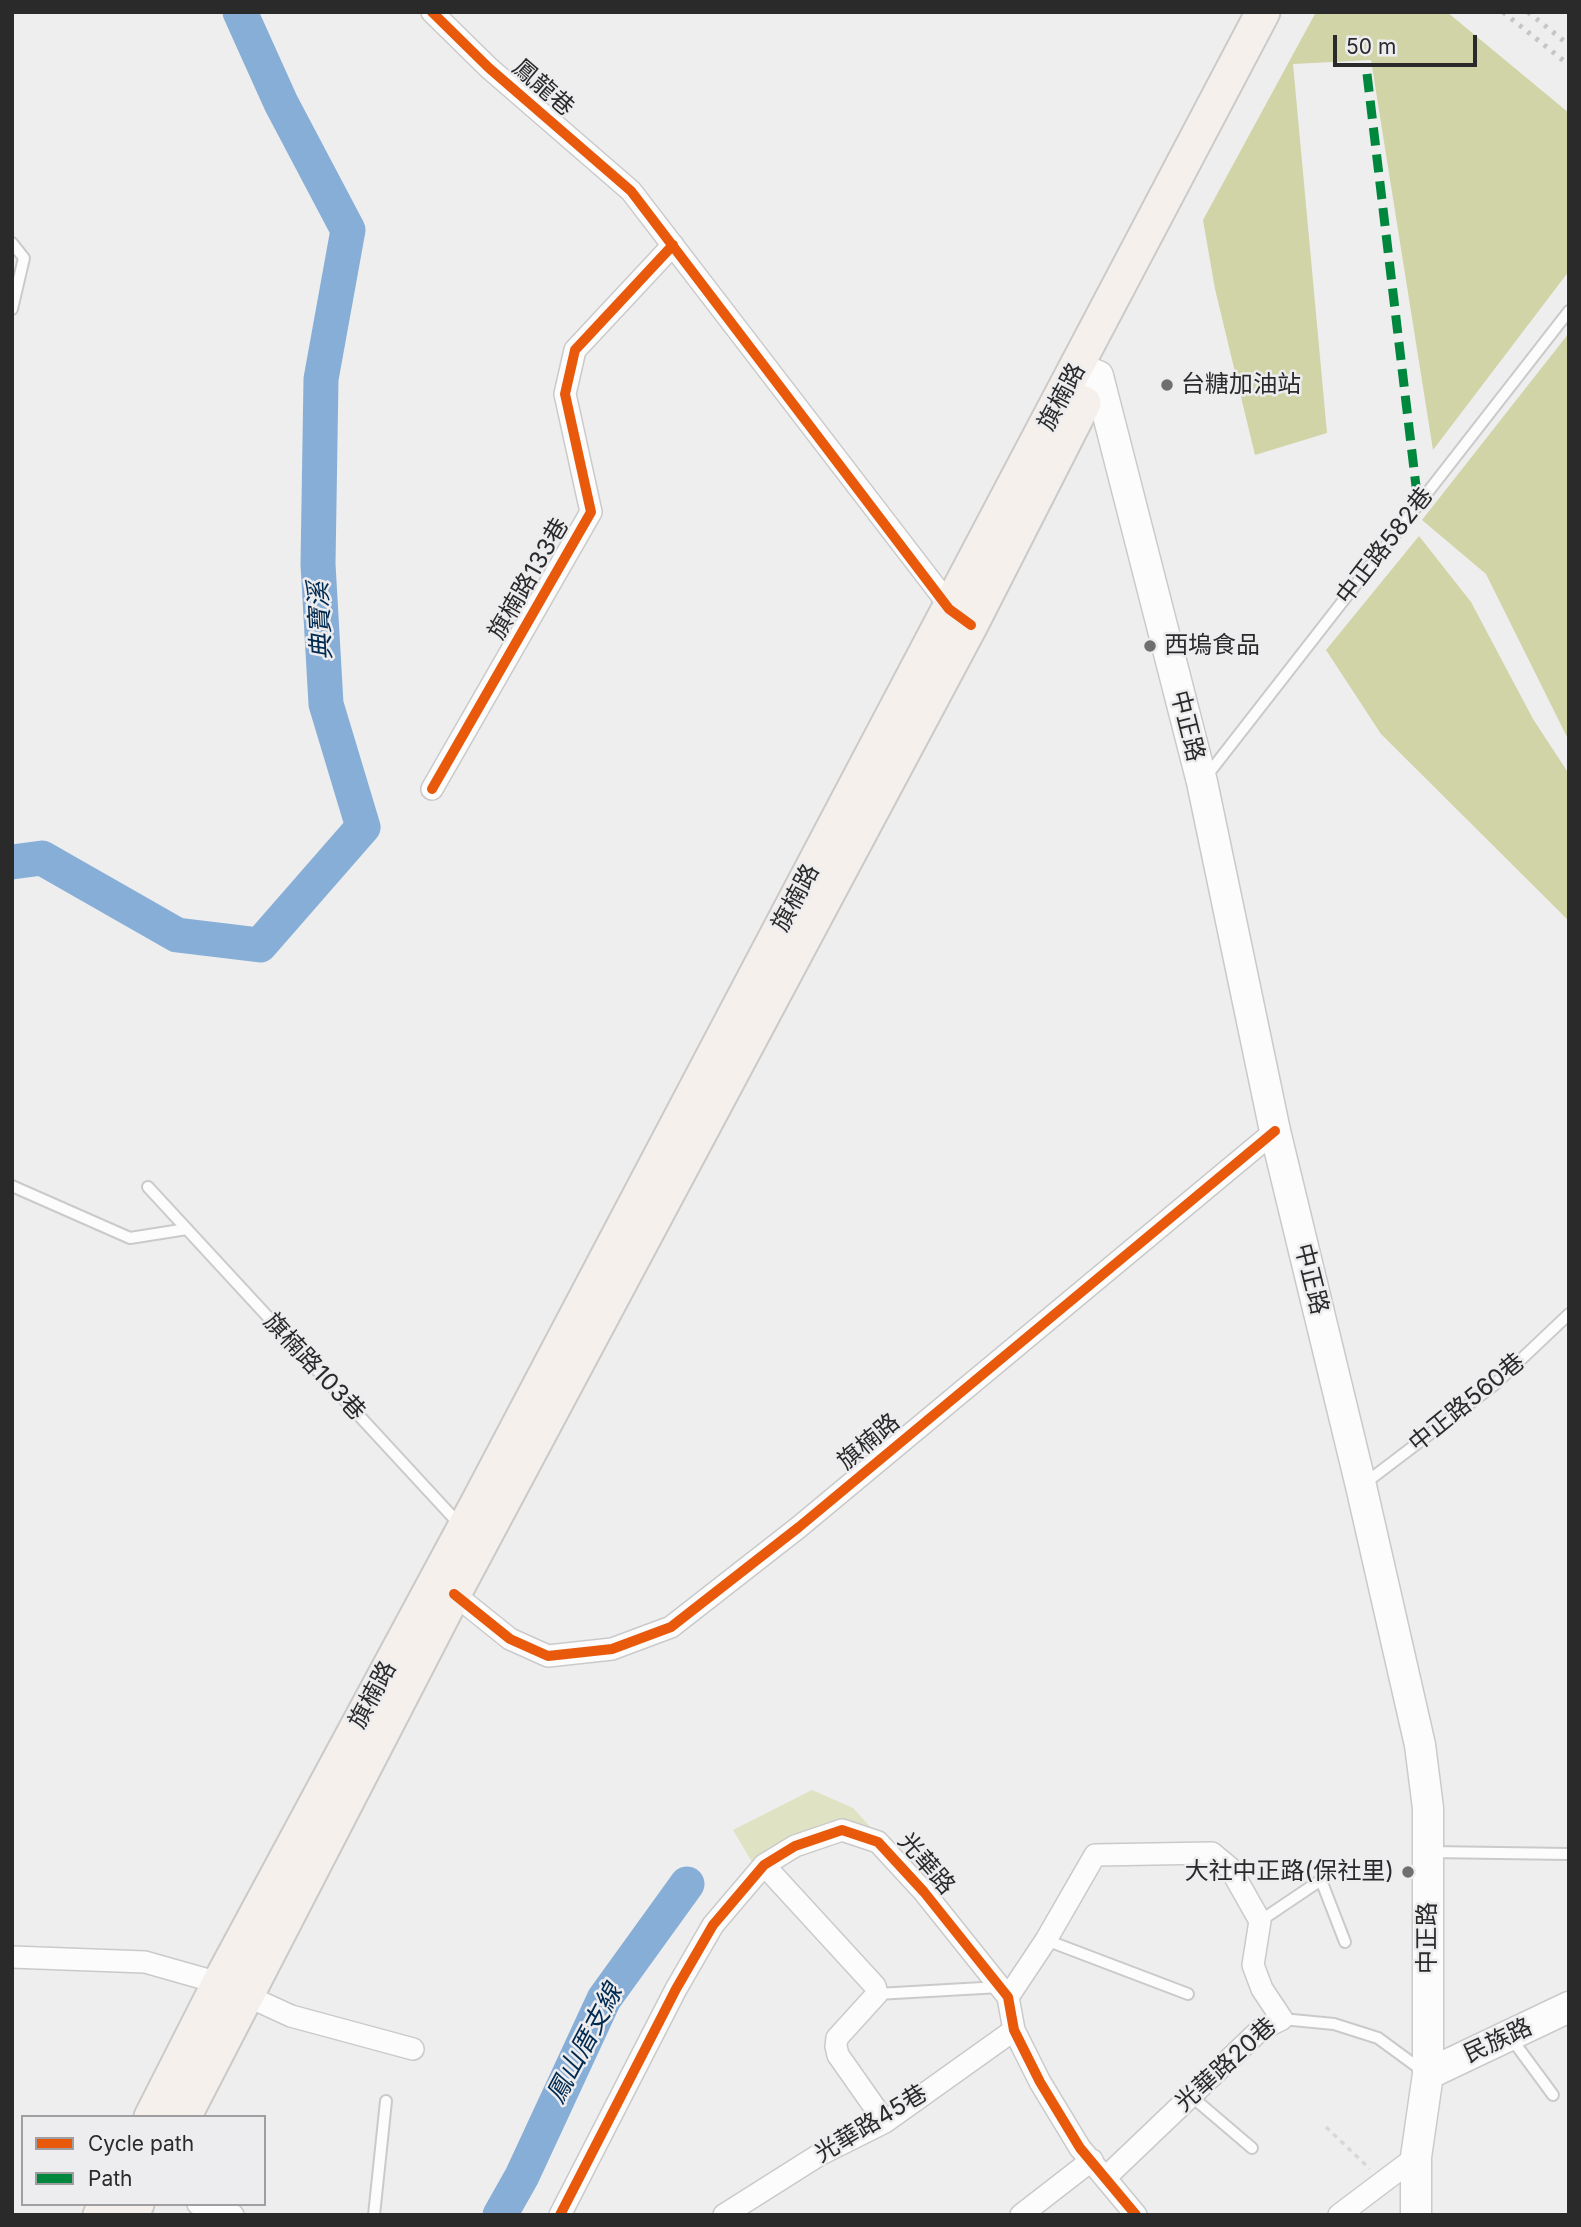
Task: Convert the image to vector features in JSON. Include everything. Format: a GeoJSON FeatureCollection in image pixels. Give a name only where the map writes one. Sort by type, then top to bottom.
{"type":"FeatureCollection","features":[{"type":"Feature","properties":{"kind":"main road","name":"旗楠路"},"geometry":{"type":"LineString","coordinates":[[1088,372],[1263,12]]}},
{"type":"Feature","properties":{"kind":"main road","name":"旗楠路"},"geometry":{"type":"LineString","coordinates":[[185,2115],[233,1990],[1088,372],[1286,12]]}},
{"type":"Feature","properties":{"kind":"main road","name":"中正路"},"geometry":{"type":"LineString","coordinates":[[1088,372],[1202,782],[1275,1131],[1362,1486],[1420,1745],[1428,1808],[1428,2074],[1416,2157],[1416,2215]]}},
{"type":"Feature","properties":{"kind":"main road","name":"旗楠路"},"geometry":{"type":"LineString","coordinates":[[151,2115],[233,1990],[454,1594],[472,1536]]}},
{"type":"Feature","properties":{"kind":"main road","name":"民族路"},"geometry":{"type":"LineString","coordinates":[[1428,2074],[1569,2007]]}},
{"type":"Feature","properties":{"kind":"street","name":"鳳龍巷"},"geometry":{"type":"LineString","coordinates":[[432,12],[489,68],[631,191],[673,245]]}},
{"type":"Feature","properties":{"kind":"street"},"geometry":{"type":"LineString","coordinates":[[673,245],[960,617]]}},
{"type":"Feature","properties":{"kind":"street","name":"旗楠路133巷"},"geometry":{"type":"LineString","coordinates":[[432,789],[591,512],[565,394],[575,350],[673,245]]}},
{"type":"Feature","properties":{"kind":"street","name":"旗楠路"},"geometry":{"type":"LineString","coordinates":[[454,1594],[510,1639],[548,1656],[612,1650],[671,1627],[799,1527],[1275,1131]]}},
{"type":"Feature","properties":{"kind":"street","name":"光華路"},"geometry":{"type":"LineString","coordinates":[[560,2215],[682,1978],[713,1925],[764,1865],[795,1846],[842,1830],[878,1842],[924,1892],[1004,1992],[1014,2029],[1080,2148],[1136,2215]]}},
{"type":"Feature","properties":{"kind":"street"},"geometry":{"type":"LineString","coordinates":[[1004,1992],[1046,1940],[1090,1859],[1104,1853],[1212,1853],[1230,1868],[1260,1921]]}},
{"type":"Feature","properties":{"kind":"street"},"geometry":{"type":"LineString","coordinates":[[764,1865],[875,1986],[877,1994],[837,2038],[836,2046],[838,2055],[885,2122]]}},
{"type":"Feature","properties":{"kind":"street","name":"光華路20巷"},"geometry":{"type":"LineString","coordinates":[[1105,2178],[1260,2030],[1282,2020],[1262,1989],[1252,1965],[1260,1921]]}},
{"type":"Feature","properties":{"kind":"street"},"geometry":{"type":"LineString","coordinates":[[12,1957],[145,1962],[233,1990],[291,2016],[413,2049]]}},
{"type":"Feature","properties":{"kind":"street","name":"光華路45巷"},"geometry":{"type":"LineString","coordinates":[[724,2215],[819,2155],[885,2122],[1014,2029]]}},
{"type":"Feature","properties":{"kind":"street"},"geometry":{"type":"LineString","coordinates":[[1339,2215],[1416,2157]]}},
{"type":"Feature","properties":{"kind":"street"},"geometry":{"type":"LineString","coordinates":[[1021,2215],[1092,2160]]}},
{"type":"Feature","properties":{"kind":"street"},"geometry":{"type":"LineString","coordinates":[[204,2206],[233,2215]]}},
{"type":"Feature","properties":{"kind":"lane"},"geometry":{"type":"LineString","coordinates":[[12,243],[24,258],[12,309]]}},
{"type":"Feature","properties":{"kind":"lane","name":"中正路582巷"},"geometry":{"type":"LineString","coordinates":[[1202,782],[1569,311]]}},
{"type":"Feature","properties":{"kind":"lane"},"geometry":{"type":"LineString","coordinates":[[12,1186],[130,1238],[187,1229]]}},
{"type":"Feature","properties":{"kind":"lane","name":"旗楠路103巷"},"geometry":{"type":"LineString","coordinates":[[148,1187],[472,1536]]}},
{"type":"Feature","properties":{"kind":"lane","name":"中正路560巷"},"geometry":{"type":"LineString","coordinates":[[1362,1486],[1494,1385],[1569,1314]]}},
{"type":"Feature","properties":{"kind":"lane"},"geometry":{"type":"LineString","coordinates":[[1428,1852],[1569,1854]]}},
{"type":"Feature","properties":{"kind":"lane"},"geometry":{"type":"LineString","coordinates":[[1260,1921],[1321,1880],[1345,1942]]}},
{"type":"Feature","properties":{"kind":"lane"},"geometry":{"type":"LineString","coordinates":[[1046,1940],[1188,1994]]}},
{"type":"Feature","properties":{"kind":"lane"},"geometry":{"type":"LineString","coordinates":[[877,1994],[1004,1992]]}},
{"type":"Feature","properties":{"kind":"lane"},"geometry":{"type":"LineString","coordinates":[[1282,2020],[1334,2024],[1378,2038],[1428,2074]]}},
{"type":"Feature","properties":{"kind":"lane"},"geometry":{"type":"LineString","coordinates":[[1509,2036],[1553,2095]]}},
{"type":"Feature","properties":{"kind":"lane"},"geometry":{"type":"LineString","coordinates":[[1191,2096],[1252,2148]]}},
{"type":"Feature","properties":{"kind":"lane"},"geometry":{"type":"LineString","coordinates":[[374,2215],[386,2101]]}},
{"type":"Feature","properties":{"kind":"path"},"geometry":{"type":"LineString","coordinates":[[1326,2127],[1384,2182]]}},
{"type":"Feature","properties":{"kind":"green space"},"geometry":{"type":"Polygon","coordinates":[[[1316,12],[1447,12],[1569,113],[1569,271],[1433,450],[1371,60],[1293,64],[1327,433],[1255,455],[1215,289],[1203,220],[1316,12]]]}},
{"type":"Feature","properties":{"kind":"green space"},"geometry":{"type":"Polygon","coordinates":[[[1569,333],[1569,741],[1486,574],[1422,520],[1569,333]]]}},
{"type":"Feature","properties":{"kind":"green space"},"geometry":{"type":"Polygon","coordinates":[[[1419,536],[1471,602],[1533,719],[1569,774],[1569,921],[1381,734],[1326,650],[1419,536]]]}},
{"type":"Feature","properties":{"kind":"green space"},"geometry":{"type":"Polygon","coordinates":[[[812,1790],[853,1808],[876,1833],[845,1827],[755,1867],[733,1830],[812,1790]]]}},
{"type":"Feature","properties":{"kind":"waterway","name":"典寶溪"},"geometry":{"type":"LineString","coordinates":[[12,862],[42,858],[177,935],[260,945],[363,827],[326,704],[318,564],[321,379],[348,230],[281,103],[240,12]]}},
{"type":"Feature","properties":{"kind":"waterway","name":"鳳山厝支線"},"geometry":{"type":"LineString","coordinates":[[500,2215],[522,2176],[604,1999],[687,1884]]}},
{"type":"Feature","properties":{"kind":"railway"},"geometry":{"type":"LineString","coordinates":[[1503,12],[1569,65]]}},
{"type":"Feature","properties":{"kind":"railway"},"geometry":{"type":"LineString","coordinates":[[1528,12],[1569,45]]}},
{"type":"Feature","properties":{"kind":"marked path"},"geometry":{"type":"LineString","coordinates":[[1367,74],[1418,503]]}},
{"type":"Feature","properties":{"kind":"cycle path"},"geometry":{"type":"LineString","coordinates":[[432,12],[489,68],[631,191],[949,609],[971,625]]}},
{"type":"Feature","properties":{"kind":"cycle path"},"geometry":{"type":"LineString","coordinates":[[432,789],[591,512],[565,394],[575,350],[673,245]]}},
{"type":"Feature","properties":{"kind":"cycle path"},"geometry":{"type":"LineString","coordinates":[[454,1594],[510,1639],[548,1656],[612,1649],[671,1627],[799,1527],[1275,1131]]}},
{"type":"Feature","properties":{"kind":"cycle path"},"geometry":{"type":"LineString","coordinates":[[560,2215],[676,1989],[713,1925],[764,1865],[795,1846],[842,1830],[878,1842],[924,1892],[1008,1997],[1014,2030],[1040,2082],[1080,2148],[1136,2215]]}},
{"type":"Feature","properties":{"kind":"place","name":"台糖加油站"},"geometry":{"type":"Point","coordinates":[1167,385]}},
{"type":"Feature","properties":{"kind":"place","name":"西塢食品"},"geometry":{"type":"Point","coordinates":[1150,646]}},
{"type":"Feature","properties":{"kind":"place","name":"大社中正路(保社里)"},"geometry":{"type":"Point","coordinates":[1408,1872]}}]}
